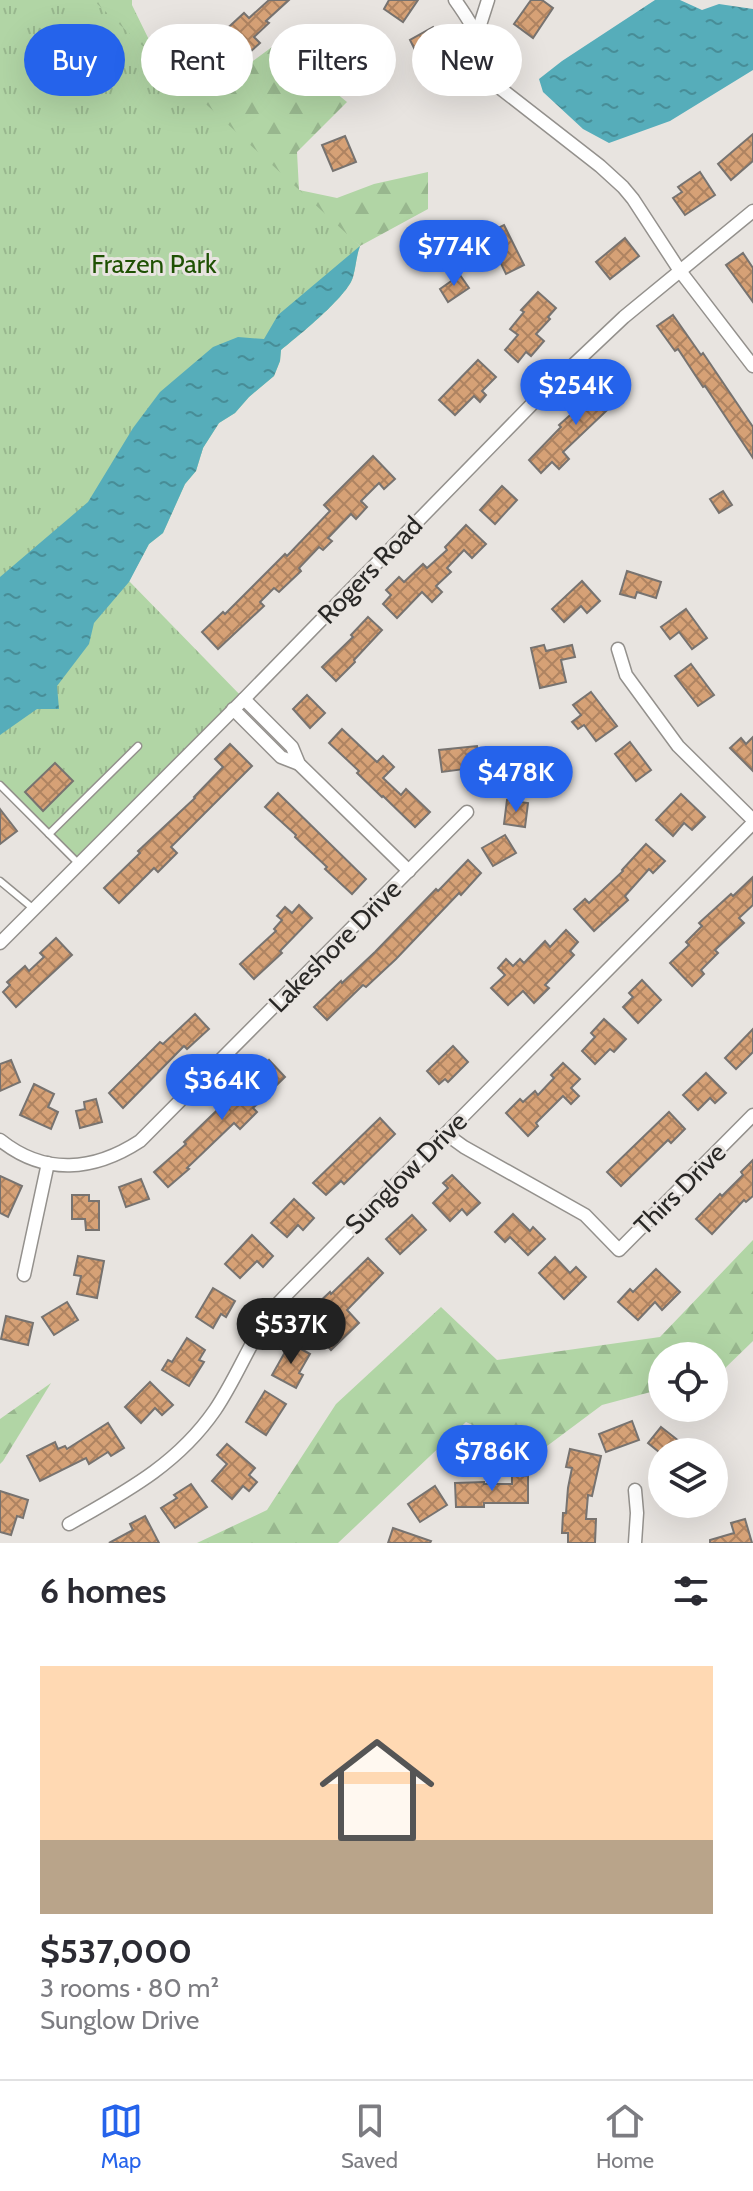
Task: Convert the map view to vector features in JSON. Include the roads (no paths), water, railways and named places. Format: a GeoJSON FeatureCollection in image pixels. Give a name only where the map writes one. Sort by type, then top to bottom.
{"type":"FeatureCollection","features":[{"type":"Feature","properties":{"kind":"street"},"geometry":{"type":"LineString","coordinates":[[455,0],[469,24]]}},
{"type":"Feature","properties":{"kind":"street"},"geometry":{"type":"LineString","coordinates":[[480,24],[488,0]]}},
{"type":"Feature","properties":{"kind":"street"},"geometry":{"type":"LineString","coordinates":[[510,96],[623,187],[680,271],[753,366]]}},
{"type":"Feature","properties":{"kind":"street","name":"Rogers Road"},"geometry":{"type":"LineString","coordinates":[[0,943],[535,401],[624,317],[753,211]]}},
{"type":"Feature","properties":{"kind":"street"},"geometry":{"type":"LineString","coordinates":[[618,649],[626,675],[678,746],[753,822]]}},
{"type":"Feature","properties":{"kind":"street"},"geometry":{"type":"LineString","coordinates":[[244,699],[292,747],[299,764]]}},
{"type":"Feature","properties":{"kind":"street"},"geometry":{"type":"LineString","coordinates":[[233,709],[281,757],[299,764],[409,871]]}},
{"type":"Feature","properties":{"kind":"street","name":"Lakeshore Drive"},"geometry":{"type":"LineString","coordinates":[[0,1140],[35,1160],[76,1166],[117,1154],[140,1141],[467,812]]}},
{"type":"Feature","properties":{"kind":"street","name":"Sunglow Drive"},"geometry":{"type":"LineString","coordinates":[[69,1524],[139,1484],[191,1440],[214,1411],[271,1311],[753,822]]}},
{"type":"Feature","properties":{"kind":"street","name":"Thirs Drive"},"geometry":{"type":"LineString","coordinates":[[446,1134],[585,1215],[619,1250],[753,1115]]}},
{"type":"Feature","properties":{"kind":"street"},"geometry":{"type":"LineString","coordinates":[[24,1275],[48,1163]]}},
{"type":"Feature","properties":{"kind":"street"},"geometry":{"type":"LineString","coordinates":[[635,1490],[635,1543]]}},
{"type":"Feature","properties":{"kind":"lane"},"geometry":{"type":"LineString","coordinates":[[49,834],[138,746]]}},
{"type":"Feature","properties":{"kind":"lane"},"geometry":{"type":"LineString","coordinates":[[0,785],[79,864]]}},
{"type":"Feature","properties":{"kind":"lane"},"geometry":{"type":"LineString","coordinates":[[0,881],[35,910]]}},
{"type":"Feature","properties":{"kind":"water"},"geometry":{"type":"Polygon","coordinates":[[[655,0],[680,0],[702,10],[719,4],[753,9],[753,70],[670,121],[609,143],[583,129],[543,92],[539,79],[655,0]]]}},
{"type":"Feature","properties":{"kind":"water"},"geometry":{"type":"Polygon","coordinates":[[[360,246],[353,277],[342,295],[281,350],[274,376],[235,413],[219,423],[203,448],[196,471],[185,484],[163,533],[149,544],[129,582],[94,623],[89,644],[57,686],[59,709],[37,709],[0,735],[0,577],[88,502],[133,428],[160,392],[213,347],[238,337],[264,339],[278,315],[360,246]]]}},
{"type":"Feature","properties":{"kind":"park label","name":"Frazen Park"},"geometry":{"type":"Point","coordinates":[154,264]}}]}
